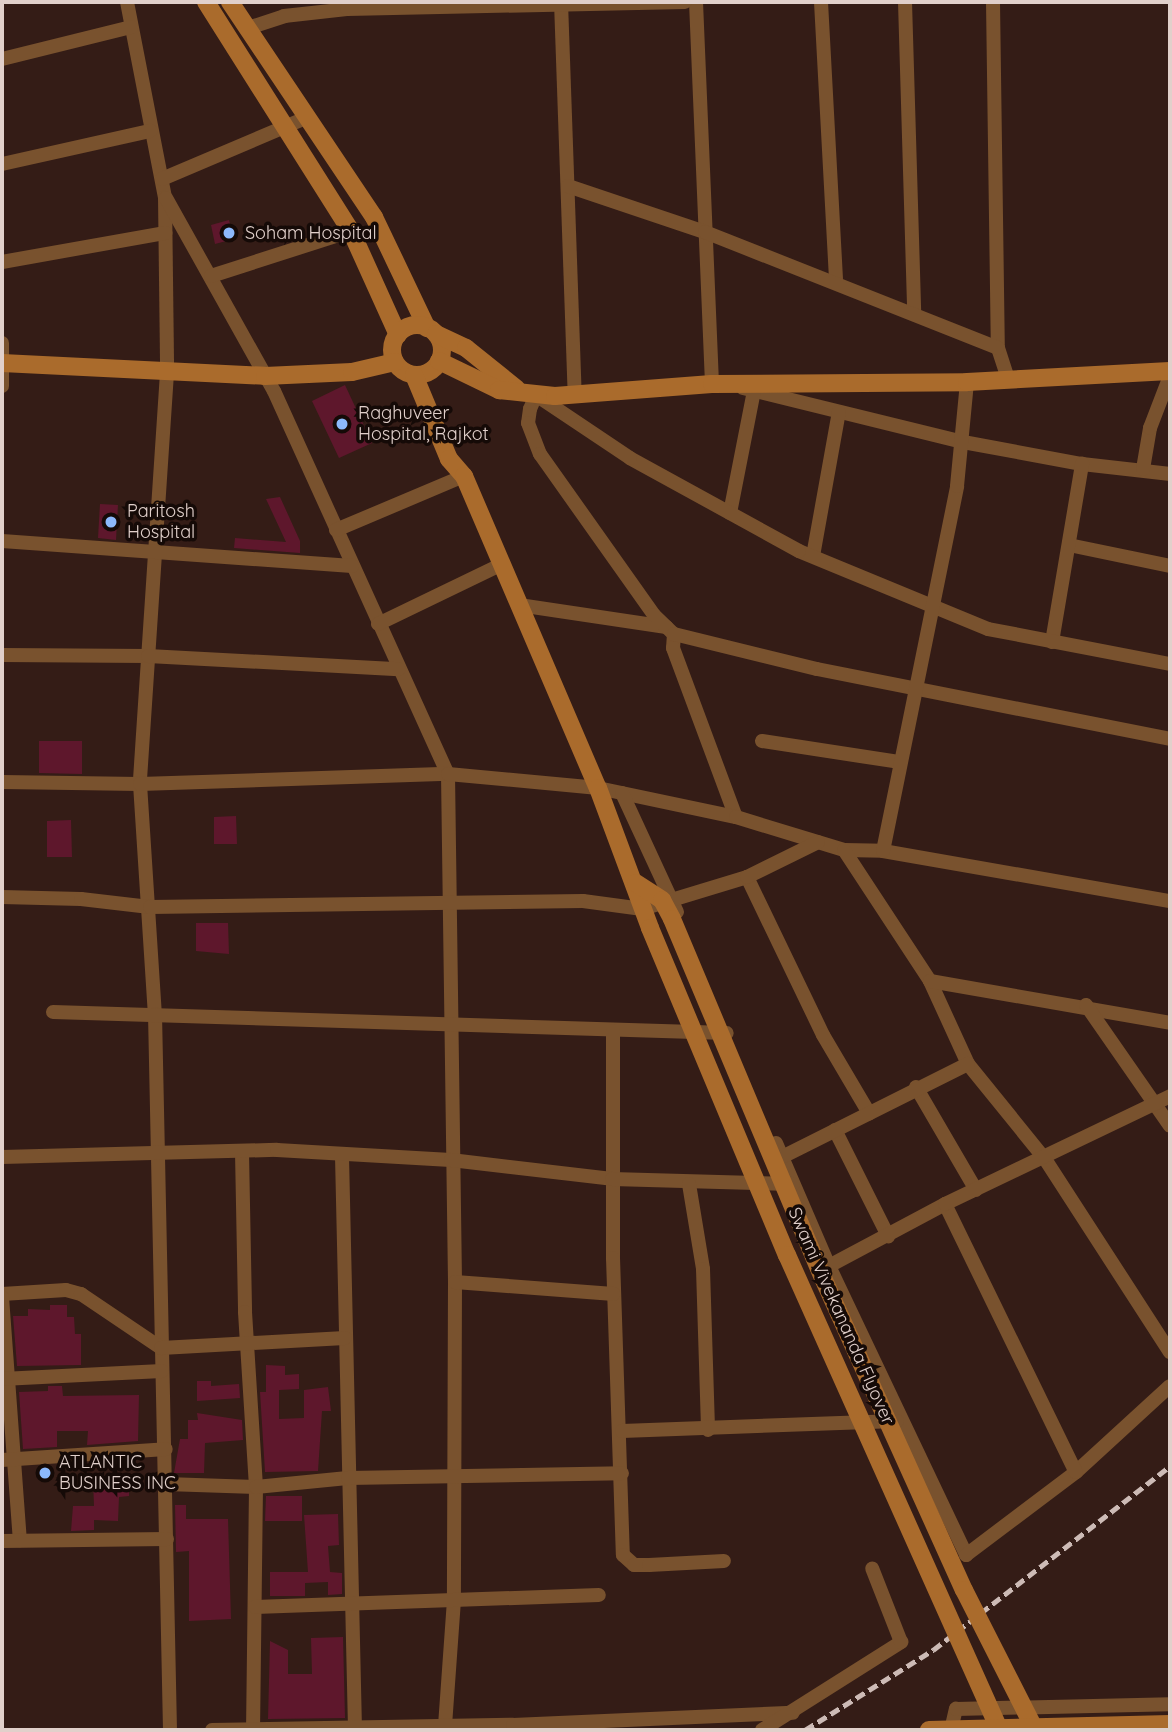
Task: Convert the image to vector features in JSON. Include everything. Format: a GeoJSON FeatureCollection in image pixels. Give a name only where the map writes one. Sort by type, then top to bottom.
{"type":"FeatureCollection","features":[{"type":"Feature","properties":{"kind":"main road"},"geometry":{"type":"LineString","coordinates":[[206,2],[288,127],[351,231],[398,334]]}},
{"type":"Feature","properties":{"kind":"main road"},"geometry":{"type":"LineString","coordinates":[[2,363],[265,376],[352,372],[395,362],[420,374],[439,361],[441,344],[431,331],[396,254],[230,2]]}},
{"type":"Feature","properties":{"kind":"main road"},"geometry":{"type":"LineString","coordinates":[[395,362],[392,350],[398,334],[414,325],[466,348],[517,389]]}},
{"type":"Feature","properties":{"kind":"main road"},"geometry":{"type":"LineString","coordinates":[[439,361],[499,390],[517,389],[536,395],[575,395],[719,384],[967,382],[1170,370]]}},
{"type":"Feature","properties":{"kind":"main road","name":"Swami Vivekananda Flyover"},"geometry":{"type":"LineString","coordinates":[[420,374],[449,460],[461,472],[598,788],[636,883],[642,909],[787,1255],[999,1729]]}},
{"type":"Feature","properties":{"kind":"main road"},"geometry":{"type":"LineString","coordinates":[[636,883],[666,899]]}},
{"type":"Feature","properties":{"kind":"main road","name":"Swami Vivekananda Flyover"},"geometry":{"type":"LineString","coordinates":[[666,899],[672,919],[823,1278],[964,1590],[1033,1728]]}},
{"type":"Feature","properties":{"kind":"main road"},"geometry":{"type":"LineString","coordinates":[[929,1730],[1170,1724]]}},
{"type":"Feature","properties":{"kind":"street"},"geometry":{"type":"LineString","coordinates":[[127,2],[165,197],[167,373],[140,784],[155,1014],[155,1154],[166,1449],[170,1730]]}},
{"type":"Feature","properties":{"kind":"street"},"geometry":{"type":"LineString","coordinates":[[248,29],[284,16],[347,9],[685,2]]}},
{"type":"Feature","properties":{"kind":"street"},"geometry":{"type":"LineString","coordinates":[[695,2],[705,232],[719,384],[963,442],[1082,464],[1170,474]]}},
{"type":"Feature","properties":{"kind":"street"},"geometry":{"type":"LineString","coordinates":[[821,2],[836,283]]}},
{"type":"Feature","properties":{"kind":"street"},"geometry":{"type":"LineString","coordinates":[[905,2],[914,314]]}},
{"type":"Feature","properties":{"kind":"street"},"geometry":{"type":"LineString","coordinates":[[993,2],[998,348],[1008,378]]}},
{"type":"Feature","properties":{"kind":"street"},"geometry":{"type":"LineString","coordinates":[[561,5],[575,395]]}},
{"type":"Feature","properties":{"kind":"street"},"geometry":{"type":"LineString","coordinates":[[2,59],[131,27]]}},
{"type":"Feature","properties":{"kind":"street"},"geometry":{"type":"LineString","coordinates":[[162,179],[308,117]]}},
{"type":"Feature","properties":{"kind":"street"},"geometry":{"type":"LineString","coordinates":[[2,164],[150,131]]}},
{"type":"Feature","properties":{"kind":"street"},"geometry":{"type":"LineString","coordinates":[[568,186],[705,232],[998,348]]}},
{"type":"Feature","properties":{"kind":"street"},"geometry":{"type":"LineString","coordinates":[[165,197],[265,376],[448,774],[451,1160],[455,1282],[454,1600],[445,1725]]}},
{"type":"Feature","properties":{"kind":"street"},"geometry":{"type":"LineString","coordinates":[[211,276],[351,231]]}},
{"type":"Feature","properties":{"kind":"street"},"geometry":{"type":"LineString","coordinates":[[2,261],[165,233]]}},
{"type":"Feature","properties":{"kind":"street"},"geometry":{"type":"LineString","coordinates":[[2,343],[2,386]]}},
{"type":"Feature","properties":{"kind":"street"},"geometry":{"type":"LineString","coordinates":[[1143,469],[1150,428],[1170,376]]}},
{"type":"Feature","properties":{"kind":"street"},"geometry":{"type":"LineString","coordinates":[[883,851],[963,442],[967,382]]}},
{"type":"Feature","properties":{"kind":"street"},"geometry":{"type":"LineString","coordinates":[[730,513],[754,391]]}},
{"type":"Feature","properties":{"kind":"street"},"geometry":{"type":"LineString","coordinates":[[736,817],[673,648],[670,630],[540,454],[528,423],[536,395],[630,458],[813,556],[988,629],[1170,664]]}},
{"type":"Feature","properties":{"kind":"street"},"geometry":{"type":"LineString","coordinates":[[813,556],[839,412]]}},
{"type":"Feature","properties":{"kind":"street"},"geometry":{"type":"LineString","coordinates":[[1052,642],[1082,464]]}},
{"type":"Feature","properties":{"kind":"street"},"geometry":{"type":"LineString","coordinates":[[336,530],[461,472]]}},
{"type":"Feature","properties":{"kind":"street"},"geometry":{"type":"LineString","coordinates":[[2,541],[352,566]]}},
{"type":"Feature","properties":{"kind":"street"},"geometry":{"type":"LineString","coordinates":[[1069,545],[1170,566]]}},
{"type":"Feature","properties":{"kind":"street"},"geometry":{"type":"LineString","coordinates":[[378,624],[502,564]]}},
{"type":"Feature","properties":{"kind":"street"},"geometry":{"type":"LineString","coordinates":[[519,605],[670,630],[916,688],[1170,739]]}},
{"type":"Feature","properties":{"kind":"street"},"geometry":{"type":"LineString","coordinates":[[2,655],[148,656],[399,669]]}},
{"type":"Feature","properties":{"kind":"street"},"geometry":{"type":"LineString","coordinates":[[762,741],[900,762]]}},
{"type":"Feature","properties":{"kind":"street"},"geometry":{"type":"LineString","coordinates":[[2,782],[140,784],[448,774],[598,788],[736,817],[844,850],[883,851],[1170,901]]}},
{"type":"Feature","properties":{"kind":"street"},"geometry":{"type":"LineString","coordinates":[[622,793],[666,899],[729,1033],[829,1266],[966,1555],[1076,1472],[1170,1386]]}},
{"type":"Feature","properties":{"kind":"street"},"geometry":{"type":"LineString","coordinates":[[2,897],[80,898],[150,907],[583,901],[642,909],[666,899],[747,877],[818,842]]}},
{"type":"Feature","properties":{"kind":"street"},"geometry":{"type":"LineString","coordinates":[[844,850],[930,981],[968,1064],[1045,1159],[1170,1352]]}},
{"type":"Feature","properties":{"kind":"street"},"geometry":{"type":"LineString","coordinates":[[747,877],[823,1035],[869,1113]]}},
{"type":"Feature","properties":{"kind":"street"},"geometry":{"type":"LineString","coordinates":[[930,981],[1086,1005],[1170,1023]]}},
{"type":"Feature","properties":{"kind":"street"},"geometry":{"type":"LineString","coordinates":[[1086,1005],[1170,1126]]}},
{"type":"Feature","properties":{"kind":"street"},"geometry":{"type":"LineString","coordinates":[[52,1012],[451,1027],[729,1033]]}},
{"type":"Feature","properties":{"kind":"street"},"geometry":{"type":"LineString","coordinates":[[613,1031],[614,1294],[622,1430],[622,1547],[628,1561],[649,1566],[724,1561]]}},
{"type":"Feature","properties":{"kind":"street"},"geometry":{"type":"LineString","coordinates":[[782,1157],[968,1064]]}},
{"type":"Feature","properties":{"kind":"street"},"geometry":{"type":"LineString","coordinates":[[917,1088],[976,1190]]}},
{"type":"Feature","properties":{"kind":"street"},"geometry":{"type":"LineString","coordinates":[[829,1266],[945,1204],[1045,1159],[1170,1096]]}},
{"type":"Feature","properties":{"kind":"street"},"geometry":{"type":"LineString","coordinates":[[835,1130],[888,1236]]}},
{"type":"Feature","properties":{"kind":"street"},"geometry":{"type":"LineString","coordinates":[[242,1152],[246,1340],[256,1487],[253,1728]]}},
{"type":"Feature","properties":{"kind":"street"},"geometry":{"type":"LineString","coordinates":[[2,1157],[242,1152],[451,1160],[612,1179],[689,1184],[793,1184]]}},
{"type":"Feature","properties":{"kind":"street"},"geometry":{"type":"LineString","coordinates":[[342,1156],[355,1728]]}},
{"type":"Feature","properties":{"kind":"street"},"geometry":{"type":"LineString","coordinates":[[689,1184],[703,1269],[708,1430]]}},
{"type":"Feature","properties":{"kind":"street"},"geometry":{"type":"LineString","coordinates":[[945,1204],[1076,1472]]}},
{"type":"Feature","properties":{"kind":"street"},"geometry":{"type":"LineString","coordinates":[[455,1282],[614,1294]]}},
{"type":"Feature","properties":{"kind":"street"},"geometry":{"type":"LineString","coordinates":[[20,1540],[7,1459],[2,1295],[81,1294],[161,1348],[246,1340],[345,1338]]}},
{"type":"Feature","properties":{"kind":"street"},"geometry":{"type":"LineString","coordinates":[[5,1379],[162,1371]]}},
{"type":"Feature","properties":{"kind":"street"},"geometry":{"type":"LineString","coordinates":[[622,1430],[708,1430],[902,1421]]}},
{"type":"Feature","properties":{"kind":"street"},"geometry":{"type":"LineString","coordinates":[[7,1459],[166,1449]]}},
{"type":"Feature","properties":{"kind":"street"},"geometry":{"type":"LineString","coordinates":[[166,1484],[256,1487],[348,1478],[454,1479],[622,1474]]}},
{"type":"Feature","properties":{"kind":"street"},"geometry":{"type":"LineString","coordinates":[[2,1541],[167,1539]]}},
{"type":"Feature","properties":{"kind":"street"},"geometry":{"type":"LineString","coordinates":[[762,1730],[901,1643],[872,1568]]}},
{"type":"Feature","properties":{"kind":"street"},"geometry":{"type":"LineString","coordinates":[[255,1607],[353,1601],[599,1595]]}},
{"type":"Feature","properties":{"kind":"street"},"geometry":{"type":"LineString","coordinates":[[951,1730],[956,1709],[1170,1704]]}},
{"type":"Feature","properties":{"kind":"street"},"geometry":{"type":"LineString","coordinates":[[212,1730],[355,1728],[793,1713]]}},
{"type":"Feature","properties":{"kind":"building"},"geometry":{"type":"Polygon","coordinates":[[[229,220],[234,239],[215,244],[211,225],[229,220]]]}},
{"type":"Feature","properties":{"kind":"building"},"geometry":{"type":"Polygon","coordinates":[[[345,385],[372,443],[339,458],[312,401],[345,385]]]}},
{"type":"Feature","properties":{"kind":"building"},"geometry":{"type":"Polygon","coordinates":[[[280,497],[300,541],[300,553],[234,548],[235,538],[286,542],[266,499],[280,497]]]}},
{"type":"Feature","properties":{"kind":"building"},"geometry":{"type":"Polygon","coordinates":[[[100,504],[118,505],[116,540],[98,538],[100,504]]]}},
{"type":"Feature","properties":{"kind":"building"},"geometry":{"type":"Polygon","coordinates":[[[39,741],[82,741],[82,774],[39,773],[39,741]]]}},
{"type":"Feature","properties":{"kind":"building"},"geometry":{"type":"Polygon","coordinates":[[[236,816],[237,844],[214,844],[214,817],[236,816]]]}},
{"type":"Feature","properties":{"kind":"building"},"geometry":{"type":"Polygon","coordinates":[[[71,820],[72,857],[47,857],[47,821],[71,820]]]}},
{"type":"Feature","properties":{"kind":"building"},"geometry":{"type":"Polygon","coordinates":[[[196,923],[228,923],[229,954],[196,951],[196,923]]]}},
{"type":"Feature","properties":{"kind":"building"},"geometry":{"type":"Polygon","coordinates":[[[50,1305],[67,1305],[67,1317],[74,1317],[75,1334],[81,1334],[81,1365],[17,1366],[13,1316],[28,1316],[28,1309],[50,1310],[50,1305]]]}},
{"type":"Feature","properties":{"kind":"building"},"geometry":{"type":"Polygon","coordinates":[[[266,1365],[285,1366],[285,1375],[299,1374],[299,1389],[279,1390],[279,1419],[304,1418],[304,1390],[328,1387],[331,1411],[322,1411],[318,1471],[265,1472],[260,1392],[266,1392],[266,1365]]]}},
{"type":"Feature","properties":{"kind":"building"},"geometry":{"type":"Polygon","coordinates":[[[197,1381],[211,1381],[211,1386],[239,1384],[240,1398],[197,1401],[197,1381]]]}},
{"type":"Feature","properties":{"kind":"building"},"geometry":{"type":"Polygon","coordinates":[[[48,1386],[62,1386],[63,1396],[139,1395],[138,1441],[87,1445],[88,1431],[57,1431],[57,1447],[23,1449],[19,1392],[48,1391],[48,1386]]]}},
{"type":"Feature","properties":{"kind":"building"},"geometry":{"type":"Polygon","coordinates":[[[197,1413],[242,1420],[243,1440],[205,1443],[204,1473],[174,1473],[180,1439],[188,1439],[188,1420],[198,1420],[197,1413]]]}},
{"type":"Feature","properties":{"kind":"building"},"geometry":{"type":"Polygon","coordinates":[[[137,1477],[138,1489],[129,1489],[129,1496],[119,1497],[118,1521],[94,1520],[94,1530],[71,1531],[73,1506],[94,1506],[93,1479],[137,1477]]]}},
{"type":"Feature","properties":{"kind":"building"},"geometry":{"type":"Polygon","coordinates":[[[266,1496],[302,1496],[302,1521],[265,1521],[266,1496]]]}},
{"type":"Feature","properties":{"kind":"building"},"geometry":{"type":"Polygon","coordinates":[[[175,1505],[186,1505],[186,1519],[228,1519],[231,1619],[189,1621],[189,1551],[176,1552],[175,1505]]]}},
{"type":"Feature","properties":{"kind":"building"},"geometry":{"type":"Polygon","coordinates":[[[338,1514],[339,1545],[328,1546],[330,1572],[342,1573],[342,1594],[328,1595],[328,1582],[305,1583],[305,1596],[270,1596],[270,1572],[308,1572],[304,1515],[338,1514]]]}},
{"type":"Feature","properties":{"kind":"building"},"geometry":{"type":"Polygon","coordinates":[[[343,1637],[345,1718],[268,1719],[270,1641],[288,1650],[288,1674],[312,1674],[311,1638],[343,1637]]]}},
{"type":"Feature","properties":{"kind":"railway"},"geometry":{"type":"LineString","coordinates":[[805,1730],[933,1650],[1170,1466]]}},
{"type":"Feature","properties":{"kind":"place","name":"Soham Hospital"},"geometry":{"type":"Point","coordinates":[229,233]}},
{"type":"Feature","properties":{"kind":"place","name":"Raghuveer Hospital, Rajkot"},"geometry":{"type":"Point","coordinates":[342,424]}},
{"type":"Feature","properties":{"kind":"place","name":"Paritosh Hospital"},"geometry":{"type":"Point","coordinates":[111,522]}},
{"type":"Feature","properties":{"kind":"place","name":"ATLANTIC BUSINESS INC"},"geometry":{"type":"Point","coordinates":[45,1473]}}]}
